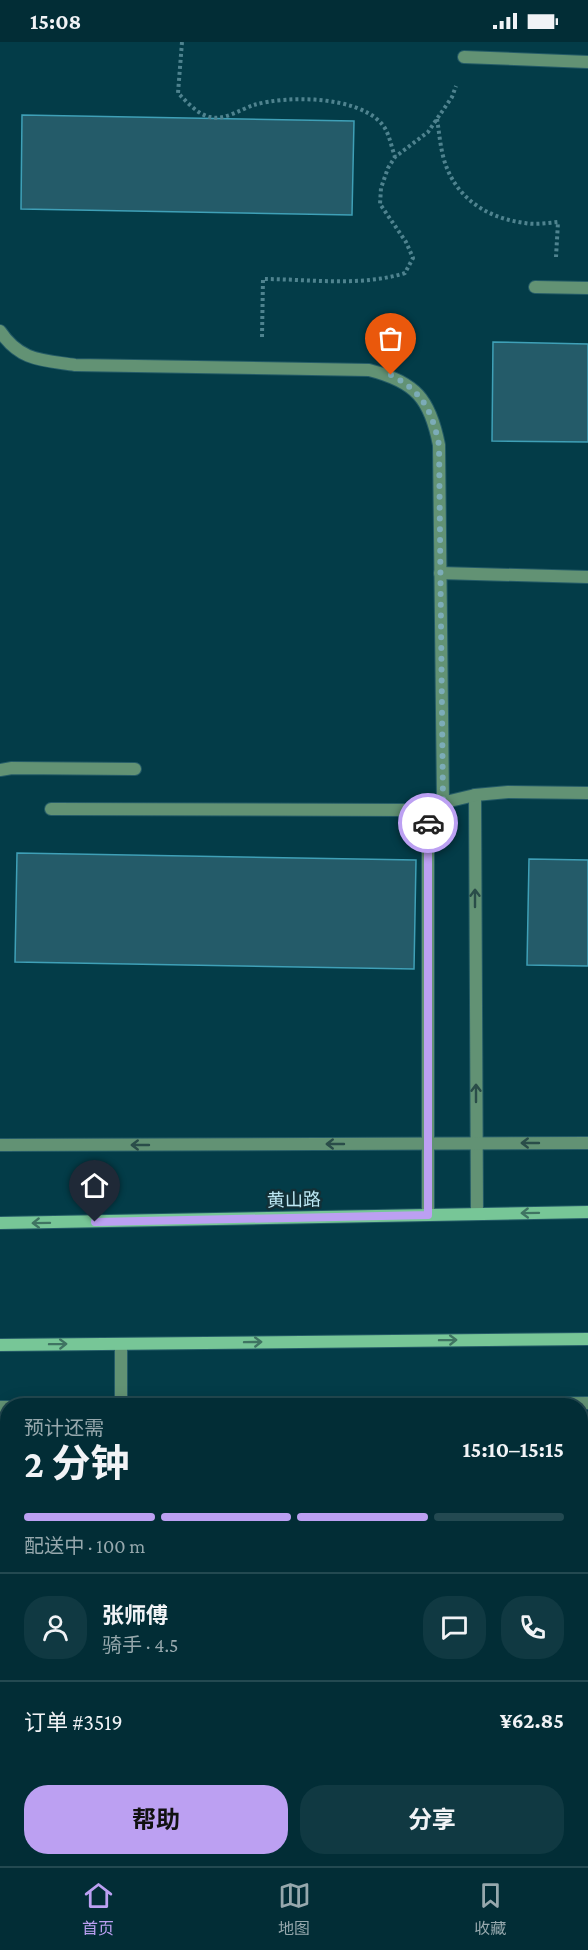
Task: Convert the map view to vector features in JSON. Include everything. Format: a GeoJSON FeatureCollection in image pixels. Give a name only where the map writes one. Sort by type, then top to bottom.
{"type":"FeatureCollection","features":[{"type":"Feature","properties":{"kind":"main road","name":"黄山路"},"geometry":{"type":"LineString","coordinates":[[0,1224],[588,1212]]}},
{"type":"Feature","properties":{"kind":"main road"},"geometry":{"type":"LineString","coordinates":[[0,1345],[588,1339]]}},
{"type":"Feature","properties":{"kind":"lane"},"geometry":{"type":"LineString","coordinates":[[464,57],[588,62]]}},
{"type":"Feature","properties":{"kind":"lane"},"geometry":{"type":"LineString","coordinates":[[535,287],[588,288]]}},
{"type":"Feature","properties":{"kind":"lane"},"geometry":{"type":"LineString","coordinates":[[0,332],[10,346],[23,355],[75,365],[369,370],[391,375],[407,384],[425,402],[435,423],[439,445],[443,803]]}},
{"type":"Feature","properties":{"kind":"lane"},"geometry":{"type":"LineString","coordinates":[[440,573],[588,577]]}},
{"type":"Feature","properties":{"kind":"lane"},"geometry":{"type":"LineString","coordinates":[[0,770],[12,768],[135,768]]}},
{"type":"Feature","properties":{"kind":"lane"},"geometry":{"type":"LineString","coordinates":[[51,809],[412,810],[475,795],[508,792],[588,793]]}},
{"type":"Feature","properties":{"kind":"lane"},"geometry":{"type":"LineString","coordinates":[[475,795],[477,1215]]}},
{"type":"Feature","properties":{"kind":"lane"},"geometry":{"type":"LineString","coordinates":[[428,806],[428,1215]]}},
{"type":"Feature","properties":{"kind":"lane"},"geometry":{"type":"LineString","coordinates":[[0,1145],[588,1143]]}},
{"type":"Feature","properties":{"kind":"lane"},"geometry":{"type":"LineString","coordinates":[[121,1344],[121,1398]]}},
{"type":"Feature","properties":{"kind":"path"},"geometry":{"type":"LineString","coordinates":[[182,42],[178,93],[197,111],[210,117],[221,118],[274,100],[301,99],[333,102],[370,113],[384,125],[395,157]]}},
{"type":"Feature","properties":{"kind":"path"},"geometry":{"type":"LineString","coordinates":[[262,368],[263,279],[361,280],[388,278],[405,273],[413,258],[406,242],[380,204],[381,188],[387,168],[395,157],[428,132],[452,97],[463,70],[464,57]]}},
{"type":"Feature","properties":{"kind":"path"},"geometry":{"type":"LineString","coordinates":[[437,119],[443,158],[463,196],[482,210],[502,219],[527,224],[558,222],[555,288]]}},
{"type":"Feature","properties":{"kind":"building"},"geometry":{"type":"Polygon","coordinates":[[[22,115],[354,121],[352,215],[21,209],[22,115]]]}},
{"type":"Feature","properties":{"kind":"building"},"geometry":{"type":"Polygon","coordinates":[[[493,342],[588,344],[588,442],[492,441],[493,342]]]}},
{"type":"Feature","properties":{"kind":"building"},"geometry":{"type":"Polygon","coordinates":[[[17,853],[416,860],[414,969],[15,962],[17,853]]]}},
{"type":"Feature","properties":{"kind":"building"},"geometry":{"type":"Polygon","coordinates":[[[529,859],[588,860],[588,966],[527,965],[529,859]]]}},
{"type":"Feature","properties":{"kind":"way so far"},"geometry":{"type":"LineString","coordinates":[[391,375],[407,384],[425,402],[435,423],[439,445],[443,803],[428,806],[428,823]]}},
{"type":"Feature","properties":{"kind":"route"},"geometry":{"type":"LineString","coordinates":[[95,1222],[428,1215],[428,823]]}}]}
